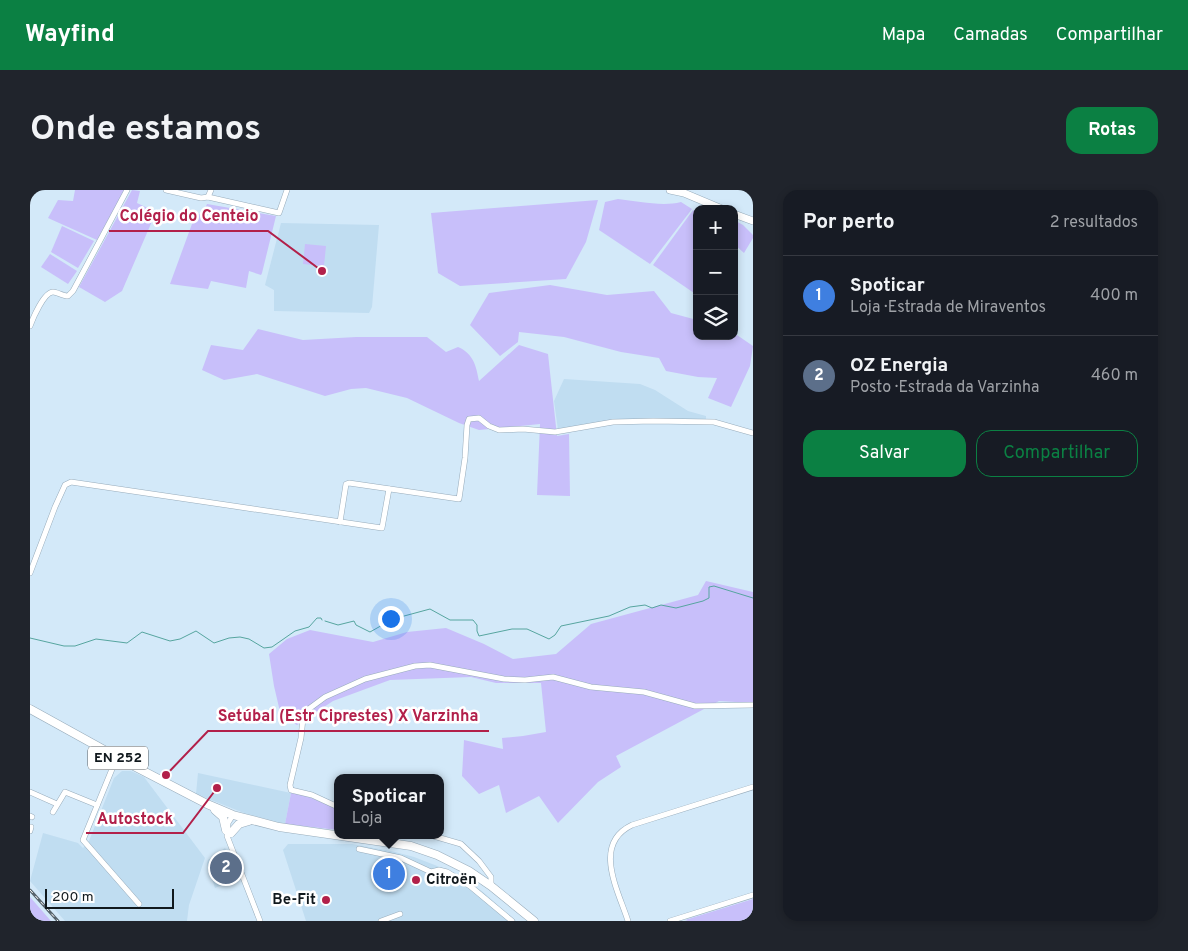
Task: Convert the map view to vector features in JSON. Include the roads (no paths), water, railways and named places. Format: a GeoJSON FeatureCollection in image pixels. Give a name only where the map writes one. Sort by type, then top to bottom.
{"type":"FeatureCollection","features":[{"type":"Feature","properties":{"kind":"main road","name":"EN 252"},"geometry":{"type":"LineString","coordinates":[[30,709],[208,804],[256,822],[334,834]]}},
{"type":"Feature","properties":{"kind":"main road"},"geometry":{"type":"LineString","coordinates":[[208,804],[222,815],[228,831],[246,821],[256,822]]}},
{"type":"Feature","properties":{"kind":"main road","name":"EN 252"},"geometry":{"type":"LineString","coordinates":[[369,839],[411,846],[437,855],[469,871],[491,886],[532,921]]}},
{"type":"Feature","properties":{"kind":"street"},"geometry":{"type":"LineString","coordinates":[[30,326],[39,307],[49,294],[53,292],[68,296],[73,292],[127,190]]}},
{"type":"Feature","properties":{"kind":"street"},"geometry":{"type":"LineString","coordinates":[[166,190],[201,198],[208,197],[279,214],[287,190]]}},
{"type":"Feature","properties":{"kind":"street"},"geometry":{"type":"LineString","coordinates":[[208,197],[211,190]]}},
{"type":"Feature","properties":{"kind":"street"},"geometry":{"type":"LineString","coordinates":[[675,190],[713,205]]}},
{"type":"Feature","properties":{"kind":"street"},"geometry":{"type":"LineString","coordinates":[[689,190],[700,199]]}},
{"type":"Feature","properties":{"kind":"street"},"geometry":{"type":"LineString","coordinates":[[738,215],[753,221]]}},
{"type":"Feature","properties":{"kind":"street"},"geometry":{"type":"LineString","coordinates":[[340,522],[346,484],[459,499],[465,458],[467,425],[469,419],[472,418],[479,418],[489,426],[499,430],[523,429],[555,432],[613,422],[653,421],[714,422],[753,433]]}},
{"type":"Feature","properties":{"kind":"street"},"geometry":{"type":"LineString","coordinates":[[30,574],[55,507],[65,485],[71,482],[382,528],[389,489]]}},
{"type":"Feature","properties":{"kind":"street"},"geometry":{"type":"LineString","coordinates":[[334,805],[312,795],[290,790],[301,738],[303,718],[306,711],[325,698],[365,679],[415,666],[430,665],[504,679],[525,680],[553,677],[591,687],[644,692],[695,706],[753,705]]}},
{"type":"Feature","properties":{"kind":"street"},"geometry":{"type":"LineString","coordinates":[[117,757],[83,840],[139,904]]}},
{"type":"Feature","properties":{"kind":"street"},"geometry":{"type":"LineString","coordinates":[[628,921],[609,859],[612,845],[620,832],[632,826],[753,787]]}},
{"type":"Feature","properties":{"kind":"street"},"geometry":{"type":"LineString","coordinates":[[30,792],[57,804]]}},
{"type":"Feature","properties":{"kind":"street"},"geometry":{"type":"LineString","coordinates":[[53,812],[63,793],[67,792],[97,805]]}},
{"type":"Feature","properties":{"kind":"street"},"geometry":{"type":"LineString","coordinates":[[233,814],[228,823],[230,846],[260,921]]}},
{"type":"Feature","properties":{"kind":"street"},"geometry":{"type":"LineString","coordinates":[[443,839],[460,844],[479,861],[491,878],[491,886]]}},
{"type":"Feature","properties":{"kind":"street"},"geometry":{"type":"LineString","coordinates":[[359,849],[401,858],[431,872],[439,870],[447,872],[470,886],[512,921]]}},
{"type":"Feature","properties":{"kind":"street"},"geometry":{"type":"LineString","coordinates":[[670,921],[753,894]]}},
{"type":"Feature","properties":{"kind":"street"},"geometry":{"type":"LineString","coordinates":[[380,921],[400,914]]}},
{"type":"Feature","properties":{"kind":"waterway"},"geometry":{"type":"LineString","coordinates":[[325,621],[338,625],[354,621],[356,625],[370,632],[393,619],[430,609],[450,620],[473,620],[477,625],[479,636],[512,629],[527,629],[549,639],[555,635],[561,626],[609,616],[630,607],[645,605],[652,608],[661,605],[676,608],[703,601],[709,598],[709,587],[714,586],[753,598]]}},
{"type":"Feature","properties":{"kind":"waterway"},"geometry":{"type":"LineString","coordinates":[[30,638],[64,646],[75,646],[96,639],[127,643],[142,632],[170,641],[180,639],[196,631],[214,643],[240,637],[249,639],[264,648],[272,647],[295,631],[309,627],[317,618],[322,620]]}},
{"type":"Feature","properties":{"kind":"railway"},"geometry":{"type":"LineString","coordinates":[[30,890],[58,921]]}},
{"type":"Feature","properties":{"kind":"place","name":"Colégio do Centeio"},"geometry":{"type":"Point","coordinates":[322,271]}},
{"type":"Feature","properties":{"kind":"place","name":"Setúbal (Estr Ciprestes) X Varzinha"},"geometry":{"type":"Point","coordinates":[166,775]}},
{"type":"Feature","properties":{"kind":"place","name":"Autostock"},"geometry":{"type":"Point","coordinates":[217,788]}},
{"type":"Feature","properties":{"kind":"place","name":"OZ Energia"},"geometry":{"type":"Point","coordinates":[226,868]}},
{"type":"Feature","properties":{"kind":"place","name":"Spoticar"},"geometry":{"type":"Point","coordinates":[389,874]}},
{"type":"Feature","properties":{"kind":"place","name":"Citroën"},"geometry":{"type":"Point","coordinates":[416,880]}},
{"type":"Feature","properties":{"kind":"place","name":"Be-Fit"},"geometry":{"type":"Point","coordinates":[326,900]}}]}
